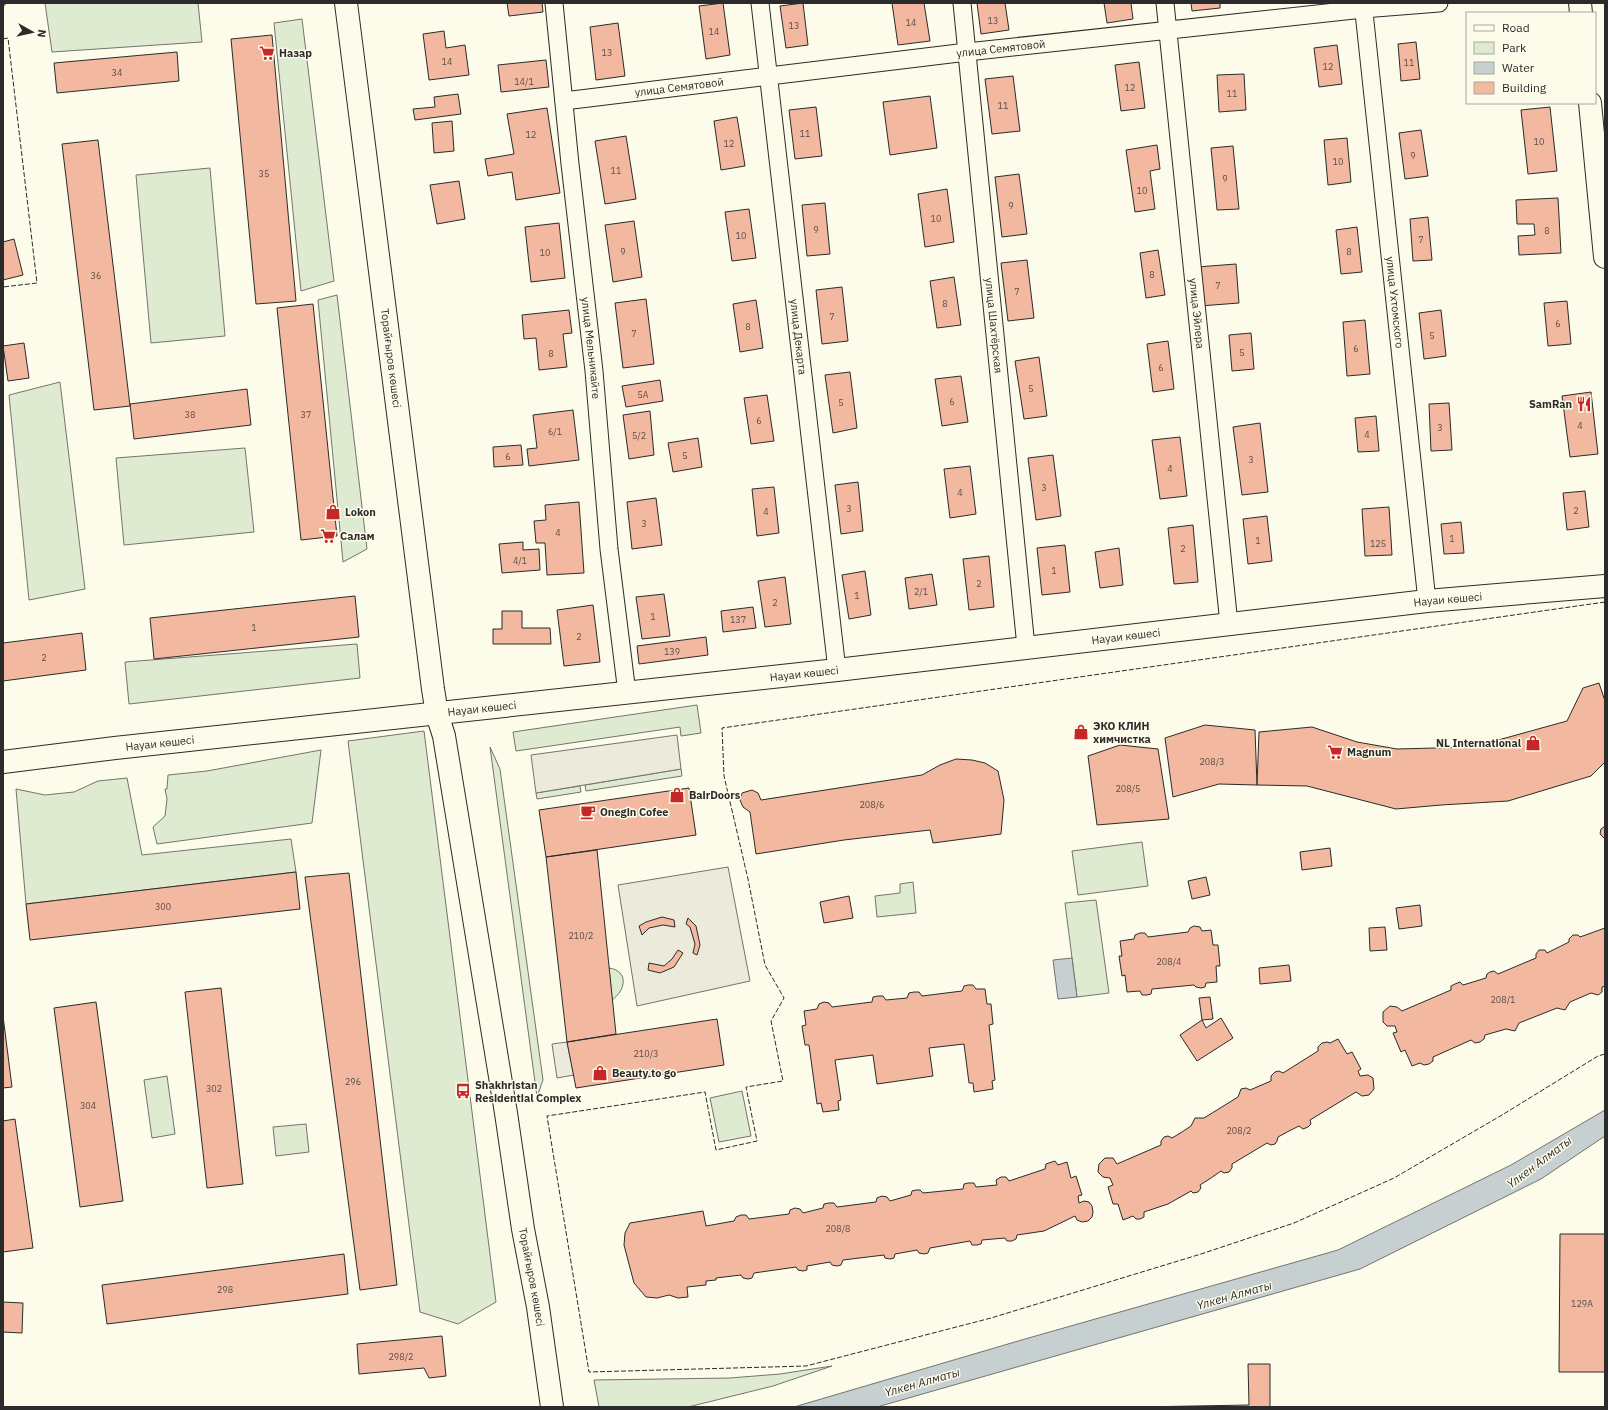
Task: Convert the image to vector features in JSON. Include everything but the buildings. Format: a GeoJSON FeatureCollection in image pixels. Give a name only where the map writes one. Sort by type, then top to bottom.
{"type":"FeatureCollection","features":[{"type":"Feature","properties":{"kind":"street","name":"Торайғыров көшесі"},"geometry":{"type":"LineString","coordinates":[[346,3],[437,714],[444,742],[506,1113],[523,1229],[538,1307],[541,1393],[552,1407]]}},
{"type":"Feature","properties":{"kind":"street","name":"улица Мельникайте"},"geometry":{"type":"LineString","coordinates":[[554,3],[594,371],[610,548],[627,693]]}},
{"type":"Feature","properties":{"kind":"street","name":"улица Декарта"},"geometry":{"type":"LineString","coordinates":[[760,3],[767,77],[837,670]]}},
{"type":"Feature","properties":{"kind":"street","name":"улица Шахтёрская"},"geometry":{"type":"LineString","coordinates":[[962,3],[1026,647]]}},
{"type":"Feature","properties":{"kind":"street","name":"улица Эйлера"},"geometry":{"type":"LineString","coordinates":[[1165,3],[1228,624]]}},
{"type":"Feature","properties":{"kind":"street","name":"улица Семятовой"},"geometry":{"type":"LineString","coordinates":[[564,102],[966,52],[1167,31],[1363,6],[1439,3]]}},
{"type":"Feature","properties":{"kind":"street","name":"улица Ухтомского"},"geometry":{"type":"LineString","coordinates":[[1363,6],[1427,601]]}},
{"type":"Feature","properties":{"kind":"street"},"geometry":{"type":"LineString","coordinates":[[1590,104],[1605,257]]}},
{"type":"Feature","properties":{"kind":"street","name":"Науаи көшесі"},"geometry":{"type":"LineString","coordinates":[[3,762],[115,748],[837,670],[1427,601],[1605,586]]}},
{"type":"Feature","properties":{"kind":"green space"},"geometry":{"type":"Polygon","coordinates":[[[45,3],[198,3],[202,42],[52,52],[45,3]]]}},
{"type":"Feature","properties":{"kind":"green space"},"geometry":{"type":"Polygon","coordinates":[[[302,19],[334,281],[301,291],[274,23],[302,19]]]}},
{"type":"Feature","properties":{"kind":"green space"},"geometry":{"type":"Polygon","coordinates":[[[210,168],[225,336],[151,343],[136,175],[210,168]]]}},
{"type":"Feature","properties":{"kind":"green space"},"geometry":{"type":"Polygon","coordinates":[[[337,295],[367,549],[343,562],[318,300],[337,295]]]}},
{"type":"Feature","properties":{"kind":"green space"},"geometry":{"type":"Polygon","coordinates":[[[60,382],[85,589],[29,600],[9,395],[60,382]]]}},
{"type":"Feature","properties":{"kind":"green space"},"geometry":{"type":"Polygon","coordinates":[[[245,448],[254,532],[124,545],[116,458],[245,448]]]}},
{"type":"Feature","properties":{"kind":"green space"},"geometry":{"type":"Polygon","coordinates":[[[357,644],[360,678],[129,704],[125,662],[357,644]]]}},
{"type":"Feature","properties":{"kind":"green space"},"geometry":{"type":"Polygon","coordinates":[[[697,705],[701,733],[681,736],[680,727],[516,751],[513,732],[697,705]]]}},
{"type":"Feature","properties":{"kind":"green space"},"geometry":{"type":"Polygon","coordinates":[[[424,731],[496,1302],[458,1324],[420,1312],[348,741],[424,731]]]}},
{"type":"Feature","properties":{"kind":"green space"},"geometry":{"type":"Polygon","coordinates":[[[490,747],[500,769],[543,1080],[537,1097],[490,747]]]}},
{"type":"Feature","properties":{"kind":"green space"},"geometry":{"type":"Polygon","coordinates":[[[321,750],[312,823],[157,844],[153,827],[165,816],[167,799],[165,789],[167,789],[168,775],[207,771],[321,750]]]}},
{"type":"Feature","properties":{"kind":"green space"},"geometry":{"type":"Polygon","coordinates":[[[681,769],[682,776],[586,791],[585,785],[681,769]]]}},
{"type":"Feature","properties":{"kind":"green space"},"geometry":{"type":"Polygon","coordinates":[[[127,778],[142,855],[291,839],[296,872],[26,904],[16,789],[45,795],[74,792],[98,781],[127,778]]]}},
{"type":"Feature","properties":{"kind":"green space"},"geometry":{"type":"Polygon","coordinates":[[[580,786],[581,792],[537,799],[536,793],[580,786]]]}},
{"type":"Feature","properties":{"kind":"green space"},"geometry":{"type":"Polygon","coordinates":[[[1142,842],[1148,886],[1078,895],[1072,851],[1142,842]]]}},
{"type":"Feature","properties":{"kind":"green space"},"geometry":{"type":"Polygon","coordinates":[[[913,882],[916,913],[877,917],[875,896],[900,893],[900,884],[913,882]]]}},
{"type":"Feature","properties":{"kind":"green space"},"geometry":{"type":"Polygon","coordinates":[[[1096,900],[1109,993],[1077,997],[1065,903],[1096,900]]]}},
{"type":"Feature","properties":{"kind":"green space"},"geometry":{"type":"Polygon","coordinates":[[[609,968],[620,973],[623,981],[620,991],[612,1000],[609,968]]]}},
{"type":"Feature","properties":{"kind":"green space"},"geometry":{"type":"Polygon","coordinates":[[[167,1076],[175,1134],[152,1138],[144,1080],[167,1076]]]}},
{"type":"Feature","properties":{"kind":"green space"},"geometry":{"type":"Polygon","coordinates":[[[742,1091],[751,1136],[719,1142],[710,1098],[742,1091]]]}},
{"type":"Feature","properties":{"kind":"green space"},"geometry":{"type":"Polygon","coordinates":[[[306,1124],[309,1152],[276,1156],[273,1127],[306,1124]]]}},
{"type":"Feature","properties":{"kind":"green space"},"geometry":{"type":"Polygon","coordinates":[[[832,1366],[773,1386],[688,1407],[599,1407],[594,1380],[730,1378],[780,1374],[832,1366]]]}},
{"type":"Feature","properties":{"kind":"shaded area"},"geometry":{"type":"Polygon","coordinates":[[[677,735],[681,769],[536,793],[531,755],[677,735]]]}},
{"type":"Feature","properties":{"kind":"shaded area"},"geometry":{"type":"Polygon","coordinates":[[[728,867],[750,981],[637,1006],[618,885],[728,867]]]}},
{"type":"Feature","properties":{"kind":"shaded area"},"geometry":{"type":"Polygon","coordinates":[[[567,1042],[574,1075],[557,1078],[552,1044],[567,1042]]]}},
{"type":"Feature","properties":{"kind":"water"},"geometry":{"type":"Polygon","coordinates":[[[1072,958],[1077,997],[1058,999],[1053,960],[1072,958]]]}},
{"type":"Feature","properties":{"kind":"water","name":"Үлкен Алматы"},"geometry":{"type":"Polygon","coordinates":[[[1605,1110],[1605,1136],[1541,1179],[1360,1269],[877,1407],[794,1407],[1025,1339],[1338,1250],[1511,1165],[1605,1110]]]}},
{"type":"Feature","properties":{"kind":"fence"},"geometry":{"type":"LineString","coordinates":[[3,39],[8,38],[37,283],[3,287]]}},
{"type":"Feature","properties":{"kind":"fence"},"geometry":{"type":"LineString","coordinates":[[1605,602],[722,728],[724,776],[748,879],[765,965],[784,998],[771,1021],[783,1081],[746,1087],[757,1141],[716,1150],[705,1092],[547,1116],[589,1372],[806,1366],[991,1318],[1201,1254],[1294,1223],[1394,1178],[1502,1115],[1598,1056],[1605,1054]]}},
{"type":"Feature","properties":{"kind":"place","name":"Назар"},"geometry":{"type":"Point","coordinates":[267,53]}},
{"type":"Feature","properties":{"kind":"place","name":"SamRan"},"geometry":{"type":"Point","coordinates":[1584,404]}},
{"type":"Feature","properties":{"kind":"place","name":"Lokon"},"geometry":{"type":"Point","coordinates":[333,512]}},
{"type":"Feature","properties":{"kind":"place","name":"Салам"},"geometry":{"type":"Point","coordinates":[328,536]}},
{"type":"Feature","properties":{"kind":"place","name":"ЭКО КЛИН химчистка"},"geometry":{"type":"Point","coordinates":[1081,732]}},
{"type":"Feature","properties":{"kind":"place","name":"NL International"},"geometry":{"type":"Point","coordinates":[1533,743]}},
{"type":"Feature","properties":{"kind":"place","name":"Magnum"},"geometry":{"type":"Point","coordinates":[1335,752]}},
{"type":"Feature","properties":{"kind":"place","name":"BairDoors"},"geometry":{"type":"Point","coordinates":[677,795]}},
{"type":"Feature","properties":{"kind":"place","name":"Onegin Cofee"},"geometry":{"type":"Point","coordinates":[588,812]}},
{"type":"Feature","properties":{"kind":"place","name":"Beauty to go"},"geometry":{"type":"Point","coordinates":[600,1073]}},
{"type":"Feature","properties":{"kind":"place","name":"Shakhristan Residential Complex"},"geometry":{"type":"Point","coordinates":[463,1091]}}]}
